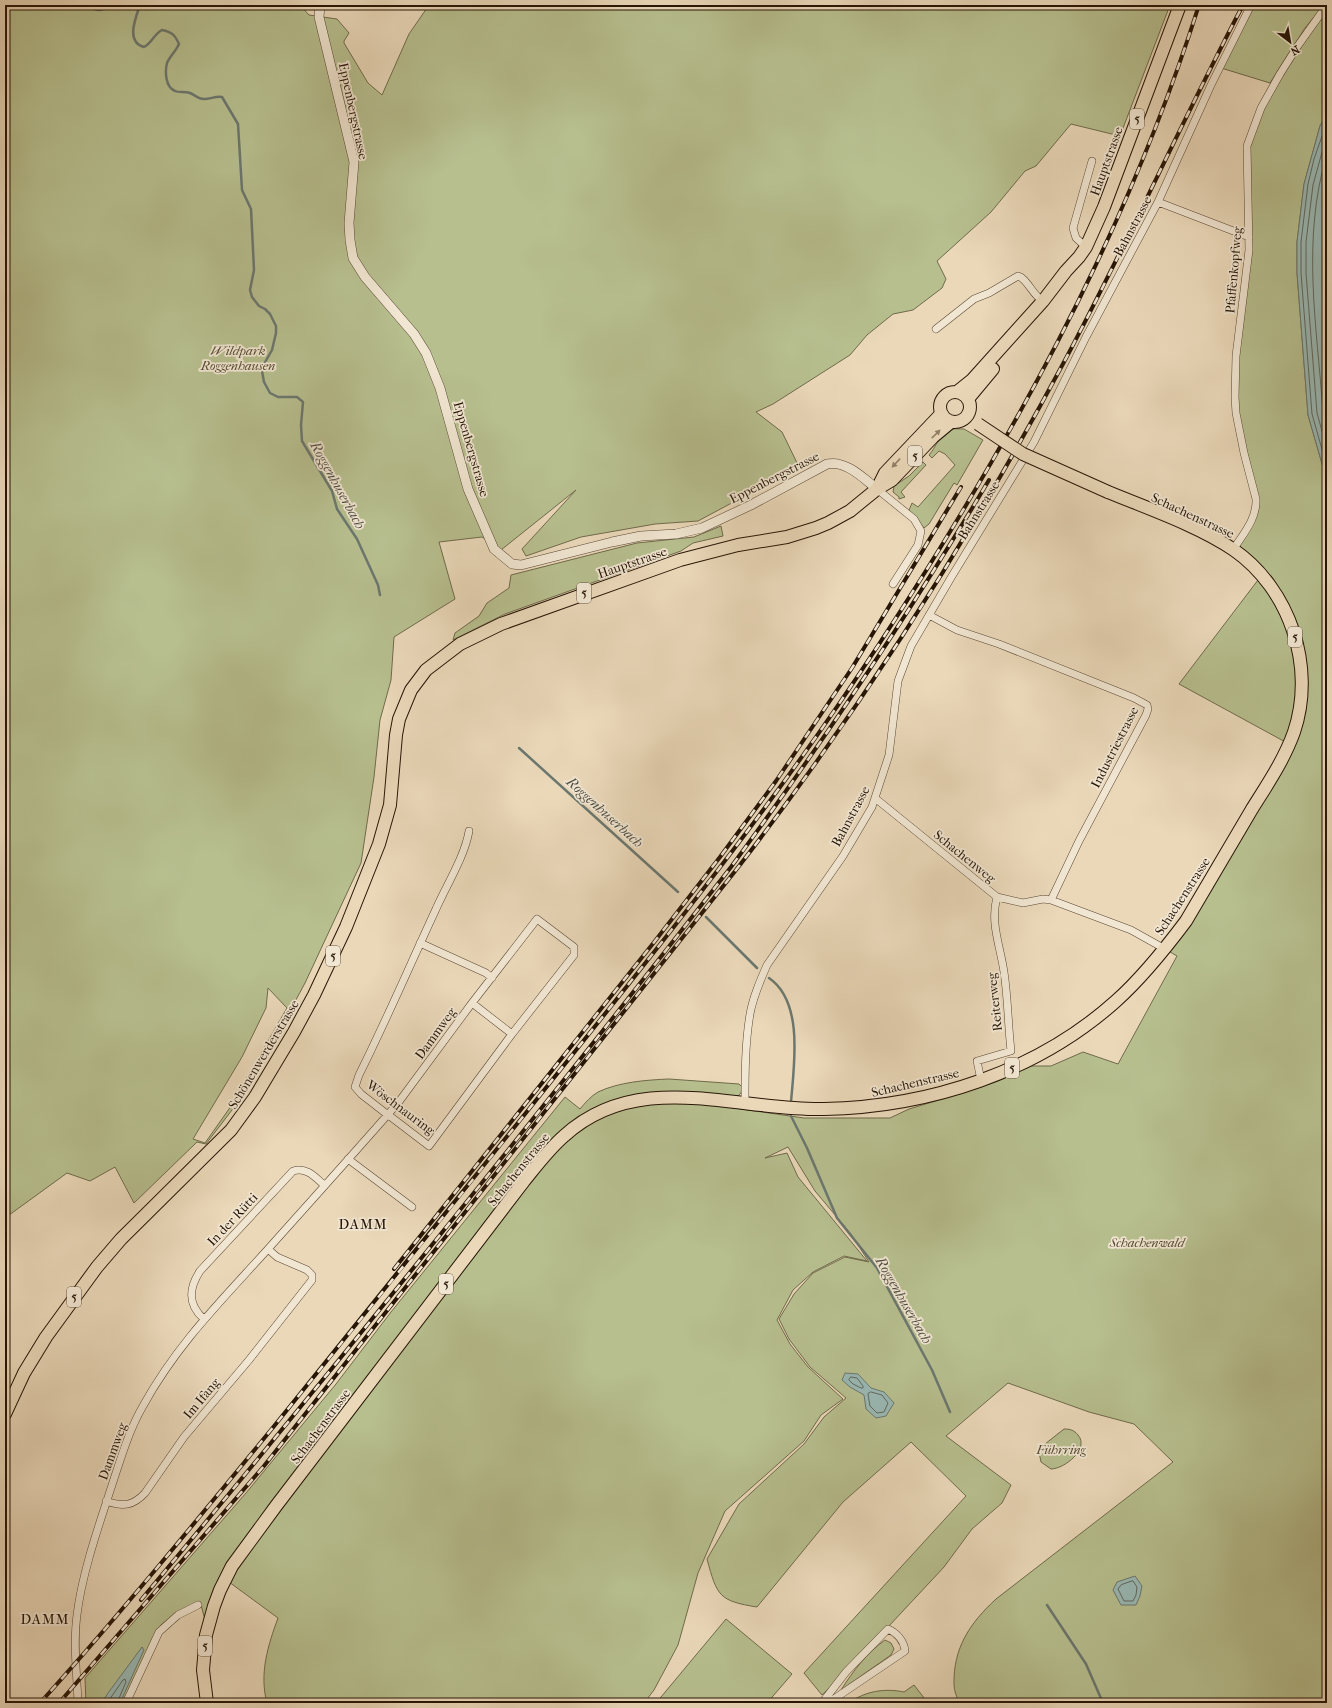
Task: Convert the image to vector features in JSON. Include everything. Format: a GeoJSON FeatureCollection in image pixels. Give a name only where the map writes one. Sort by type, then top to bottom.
{"type":"FeatureCollection","features":[{"type":"Feature","properties":{"kind":"main road","name":"Hauptstrasse"},"geometry":{"type":"LineString","coordinates":[[957,392],[977,375],[1043,301],[1086,247],[1104,207],[1180,5]]}},
{"type":"Feature","properties":{"kind":"main road","name":"Hauptstrasse"},"geometry":{"type":"LineString","coordinates":[[968,399],[1062,288],[1072,275],[1079,257]]}},
{"type":"Feature","properties":{"kind":"main road"},"geometry":{"type":"LineString","coordinates":[[957,392],[968,399],[970,410],[967,416],[960,422],[951,422],[941,414],[940,404],[949,393],[957,392]]}},
{"type":"Feature","properties":{"kind":"main road","name":"Hauptstrasse"},"geometry":{"type":"LineString","coordinates":[[877,489],[885,474],[941,414]]}},
{"type":"Feature","properties":{"kind":"main road","name":"Schachenstrasse"},"geometry":{"type":"LineString","coordinates":[[207,1703],[203,1670],[206,1635],[220,1590],[232,1566],[276,1506],[545,1155],[565,1135],[600,1112],[621,1104],[645,1098],[672,1097],[822,1109],[876,1106],[950,1090],[982,1080],[1036,1057],[1057,1045],[1090,1022],[1135,983],[1165,949],[1186,921],[1272,776],[1289,744],[1300,707],[1302,692],[1300,657],[1295,636],[1284,608],[1260,574],[1233,550],[1209,535],[1023,454],[967,416]]}},
{"type":"Feature","properties":{"kind":"main road","name":"Hauptstrasse"},"geometry":{"type":"LineString","coordinates":[[396,735],[404,704],[418,679],[434,664],[474,636],[501,624],[680,560],[738,545],[787,537],[816,528],[850,511],[877,489],[892,480],[933,437],[951,422]]}},
{"type":"Feature","properties":{"kind":"main road","name":"Schönenwerderstrasse"},"geometry":{"type":"LineString","coordinates":[[5,1414],[24,1373],[46,1337],[96,1267],[126,1233],[231,1130],[255,1097],[294,1032],[314,995],[346,927],[379,844],[390,805],[396,735]]}},
{"type":"Feature","properties":{"kind":"street","name":"Eppenbergstrasse"},"geometry":{"type":"LineString","coordinates":[[320,5],[320,17],[354,162],[350,223],[350,240],[353,258],[365,276],[414,334],[426,353],[440,388],[468,489],[494,549],[504,558],[512,564],[521,565],[641,536],[676,534],[702,528],[751,505],[827,464],[841,464],[861,476],[877,489]]}},
{"type":"Feature","properties":{"kind":"street","name":"Pfaffenkopfweg"},"geometry":{"type":"LineString","coordinates":[[1233,550],[1249,525],[1256,506],[1256,500],[1242,446],[1236,413],[1235,397],[1236,356],[1249,250],[1247,146],[1261,108],[1276,80],[1327,5]]}},
{"type":"Feature","properties":{"kind":"street","name":"Bahnstrasse"},"geometry":{"type":"LineString","coordinates":[[745,1104],[749,1024],[754,998],[767,965],[843,856],[866,817],[875,798],[889,755],[898,681],[911,646],[1034,442],[1086,337],[1158,202],[1211,85],[1250,8]]}},
{"type":"Feature","properties":{"kind":"street"},"geometry":{"type":"LineString","coordinates":[[1086,247],[1076,238],[1073,228],[1092,161]]}},
{"type":"Feature","properties":{"kind":"street"},"geometry":{"type":"LineString","coordinates":[[1158,202],[1249,237]]}},
{"type":"Feature","properties":{"kind":"street"},"geometry":{"type":"LineString","coordinates":[[936,329],[974,299],[1018,276],[1023,278],[1037,298],[1043,301]]}},
{"type":"Feature","properties":{"kind":"street"},"geometry":{"type":"LineString","coordinates":[[877,489],[914,519],[921,531],[918,545],[893,584]]}},
{"type":"Feature","properties":{"kind":"street","name":"Industriestrasse"},"geometry":{"type":"LineString","coordinates":[[929,615],[957,630],[999,644],[1134,698],[1147,705],[1148,709],[1146,715],[1079,841],[1051,900]]}},
{"type":"Feature","properties":{"kind":"street","name":"Schachenweg"},"geometry":{"type":"LineString","coordinates":[[875,798],[997,897],[1023,904],[1051,900]]}},
{"type":"Feature","properties":{"kind":"street","name":"Wöschnauring"},"geometry":{"type":"LineString","coordinates":[[469,831],[467,845],[420,943],[355,1086],[361,1094],[429,1146],[512,1034],[574,955],[574,947],[538,920]]}},
{"type":"Feature","properties":{"kind":"street","name":"Reiterweg"},"geometry":{"type":"LineString","coordinates":[[982,1080],[977,1061],[1011,1051],[1004,973],[993,913],[997,897]]}},
{"type":"Feature","properties":{"kind":"street"},"geometry":{"type":"LineString","coordinates":[[1051,900],[1131,930],[1165,949]]}},
{"type":"Feature","properties":{"kind":"street","name":"Dammweg"},"geometry":{"type":"LineString","coordinates":[[78,1703],[75,1636],[77,1614],[86,1574],[106,1501],[127,1440],[142,1407],[171,1360],[204,1319],[388,1115],[472,1003],[538,920]]}},
{"type":"Feature","properties":{"kind":"street"},"geometry":{"type":"LineString","coordinates":[[420,943],[486,973],[492,978]]}},
{"type":"Feature","properties":{"kind":"street"},"geometry":{"type":"LineString","coordinates":[[472,1003],[512,1034]]}},
{"type":"Feature","properties":{"kind":"street"},"geometry":{"type":"LineString","coordinates":[[348,1159],[412,1207]]}},
{"type":"Feature","properties":{"kind":"street","name":"In der Rütti"},"geometry":{"type":"LineString","coordinates":[[204,1319],[196,1312],[192,1295],[192,1283],[200,1271],[293,1171],[299,1170],[309,1173],[324,1185]]}},
{"type":"Feature","properties":{"kind":"street","name":"Im Ifang"},"geometry":{"type":"LineString","coordinates":[[106,1501],[117,1505],[126,1505],[138,1501],[184,1437],[307,1288],[312,1280],[312,1275],[308,1270],[277,1257],[268,1249]]}},
{"type":"Feature","properties":{"kind":"street"},"geometry":{"type":"LineString","coordinates":[[126,1703],[159,1632],[178,1615],[198,1605]]}},
{"type":"Feature","properties":{"kind":"street"},"geometry":{"type":"LineString","coordinates":[[822,1703],[846,1672],[888,1630],[896,1632],[905,1646],[905,1651],[828,1703]]}},
{"type":"Feature","properties":{"kind":"green space","name":"Wildpark Roggenhausen"},"geometry":{"type":"Polygon","coordinates":[[[5,5],[300,5],[309,15],[337,19],[349,33],[344,43],[368,83],[382,95],[409,34],[429,5],[1170,5],[1120,136],[1071,124],[1036,166],[1025,171],[991,212],[937,261],[946,279],[942,288],[913,310],[893,314],[867,335],[850,355],[773,404],[756,412],[782,432],[799,467],[698,521],[655,524],[581,537],[526,556],[522,549],[576,490],[501,550],[482,537],[439,542],[455,599],[394,637],[391,680],[380,720],[374,777],[361,863],[305,983],[248,1089],[206,1144],[197,1142],[134,1203],[115,1167],[90,1181],[67,1173],[5,1218],[5,5]],[[268,988],[266,1008],[242,1057],[193,1139],[205,1143],[229,1109],[287,1008],[268,988]]]}},
{"type":"Feature","properties":{"kind":"green space"},"geometry":{"type":"Polygon","coordinates":[[[1255,5],[1324,5],[1305,28],[1270,83],[1221,68],[1255,5]]]}},
{"type":"Feature","properties":{"kind":"green space","name":"Schachenwald"},"geometry":{"type":"Polygon","coordinates":[[[1327,10],[1327,113],[1320,126],[1304,184],[1297,242],[1297,273],[1308,415],[1327,481],[1327,1703],[959,1703],[954,1685],[956,1659],[965,1637],[978,1617],[996,1599],[1173,1462],[1134,1424],[1089,1412],[1008,1383],[946,1436],[1011,1485],[1002,1503],[972,1529],[944,1567],[846,1672],[822,1695],[804,1673],[966,1496],[911,1442],[843,1502],[757,1607],[735,1602],[722,1595],[717,1589],[707,1559],[739,1504],[804,1444],[824,1417],[846,1398],[810,1367],[789,1339],[779,1319],[794,1294],[813,1273],[845,1257],[869,1262],[851,1234],[815,1191],[788,1147],[765,1158],[787,1153],[798,1177],[867,1261],[844,1256],[813,1272],[793,1290],[777,1320],[790,1344],[808,1367],[843,1399],[821,1415],[804,1441],[725,1511],[698,1573],[678,1645],[654,1690],[644,1703],[302,1703],[297,1700],[284,1703],[267,1703],[264,1670],[268,1649],[278,1618],[229,1582],[245,1555],[544,1164],[569,1137],[601,1116],[633,1106],[685,1101],[804,1118],[890,1118],[909,1109],[975,1089],[1027,1066],[1051,1066],[1083,1052],[1118,1064],[1177,956],[1165,949],[1289,744],[1179,684],[1258,580],[1233,550],[1255,513],[1235,397],[1249,250],[1250,146],[1262,111],[1280,77],[1327,10]]]}},
{"type":"Feature","properties":{"kind":"green space"},"geometry":{"type":"Polygon","coordinates":[[[953,429],[964,429],[983,440],[957,485],[954,483],[929,524],[924,528],[909,510],[912,503],[918,507],[955,465],[945,454],[939,451],[932,458],[929,455],[943,434],[953,429]]]}},
{"type":"Feature","properties":{"kind":"green space"},"geometry":{"type":"Polygon","coordinates":[[[923,462],[926,465],[901,492],[905,497],[899,499],[899,497],[893,492],[894,486],[909,476],[923,462]]]}},
{"type":"Feature","properties":{"kind":"green space"},"geometry":{"type":"Polygon","coordinates":[[[721,526],[723,536],[693,543],[681,551],[505,614],[453,640],[455,633],[479,616],[487,603],[509,588],[511,575],[637,543],[694,537],[721,526]]]}},
{"type":"Feature","properties":{"kind":"green space"},"geometry":{"type":"Polygon","coordinates":[[[669,1079],[739,1084],[742,1087],[741,1093],[736,1098],[671,1092],[634,1096],[615,1101],[574,1122],[248,1537],[205,1620],[201,1605],[177,1613],[162,1624],[155,1634],[123,1703],[86,1703],[85,1678],[246,1493],[336,1384],[391,1312],[565,1097],[580,1109],[598,1092],[606,1089],[633,1082],[669,1079]]]}},
{"type":"Feature","properties":{"kind":"green space","name":"Führring"},"geometry":{"type":"Polygon","coordinates":[[[1064,1429],[1072,1430],[1078,1435],[1081,1440],[1081,1446],[1074,1457],[1068,1462],[1062,1466],[1051,1469],[1041,1462],[1039,1452],[1045,1444],[1064,1429]]]}},
{"type":"Feature","properties":{"kind":"green space"},"geometry":{"type":"Polygon","coordinates":[[[726,1619],[792,1674],[767,1703],[656,1703],[726,1619]]]}},
{"type":"Feature","properties":{"kind":"green space"},"geometry":{"type":"Polygon","coordinates":[[[885,1640],[891,1643],[894,1649],[891,1655],[841,1690],[861,1663],[885,1640]]]}},
{"type":"Feature","properties":{"kind":"green space"},"geometry":{"type":"Polygon","coordinates":[[[914,1685],[928,1703],[849,1703],[868,1693],[890,1690],[904,1692],[914,1685]]]}},
{"type":"Feature","properties":{"kind":"water"},"geometry":{"type":"Polygon","coordinates":[[[1327,113],[1327,481],[1308,415],[1297,273],[1297,242],[1304,184],[1320,126],[1327,113]]]}},
{"type":"Feature","properties":{"kind":"water"},"geometry":{"type":"Polygon","coordinates":[[[845,1373],[858,1374],[871,1388],[884,1392],[894,1403],[886,1416],[876,1418],[866,1409],[864,1395],[850,1387],[842,1380],[845,1373]]]}},
{"type":"Feature","properties":{"kind":"water"},"geometry":{"type":"Polygon","coordinates":[[[1135,1576],[1142,1586],[1136,1605],[1121,1605],[1113,1590],[1117,1582],[1135,1576]]]}},
{"type":"Feature","properties":{"kind":"water"},"geometry":{"type":"Polygon","coordinates":[[[142,1647],[144,1650],[120,1703],[103,1703],[108,1693],[142,1647]]]}},
{"type":"Feature","properties":{"kind":"waterway","name":"Roggenhuserbach"},"geometry":{"type":"LineString","coordinates":[[85,5],[100,10],[109,5]]}},
{"type":"Feature","properties":{"kind":"waterway","name":"Roggenhuserbach"},"geometry":{"type":"LineString","coordinates":[[140,5],[133,29],[133,35],[138,44],[144,47],[162,30],[173,34],[179,44],[167,63],[166,74],[169,86],[175,91],[188,92],[202,99],[222,97],[238,124],[242,190],[251,209],[254,270],[250,290],[252,297],[259,306],[270,314],[276,326],[272,350],[264,364],[262,371],[264,382],[270,393],[278,397],[297,397],[303,402],[301,425],[302,441],[332,491],[337,509],[357,539],[378,585],[380,595]]}},
{"type":"Feature","properties":{"kind":"waterway","name":"Roggenhuserbach"},"geometry":{"type":"LineString","coordinates":[[519,748],[678,892]]}},
{"type":"Feature","properties":{"kind":"waterway","name":"Roggenhuserbach"},"geometry":{"type":"LineString","coordinates":[[706,917],[757,968]]}},
{"type":"Feature","properties":{"kind":"waterway","name":"Roggenhuserbach"},"geometry":{"type":"LineString","coordinates":[[769,978],[780,989],[788,1002],[792,1018],[795,1053],[791,1102]]}},
{"type":"Feature","properties":{"kind":"waterway","name":"Roggenhuserbach"},"geometry":{"type":"LineString","coordinates":[[791,1116],[807,1148],[837,1218],[877,1268],[932,1370],[950,1412]]}},
{"type":"Feature","properties":{"kind":"waterway","name":"Roggenhuserbach"},"geometry":{"type":"LineString","coordinates":[[1047,1605],[1086,1664],[1103,1703]]}},
{"type":"Feature","properties":{"kind":"railway"},"geometry":{"type":"LineString","coordinates":[[40,1703],[130,1600],[275,1425],[652,955],[743,838],[846,693],[894,621],[962,512],[998,451],[1065,328],[1096,266],[1152,138],[1199,5]]}},
{"type":"Feature","properties":{"kind":"railway"},"geometry":{"type":"LineString","coordinates":[[59,1703],[264,1466],[736,870],[782,810],[826,748],[911,623],[951,559],[1028,428],[1087,318],[1243,5]]}},
{"type":"Feature","properties":{"kind":"railway"},"geometry":{"type":"LineString","coordinates":[[141,1600],[291,1419],[439,1236],[731,867],[865,676],[897,628],[989,480]]}},
{"type":"Feature","properties":{"kind":"railway"},"geometry":{"type":"LineString","coordinates":[[394,1269],[655,941],[776,781],[852,668],[961,487]]}},
{"type":"Feature","properties":{"kind":"district","name":"DAMM"},"geometry":{"type":"Point","coordinates":[363,1224]}},
{"type":"Feature","properties":{"kind":"district","name":"DAMM"},"geometry":{"type":"Point","coordinates":[45,1619]}}]}
